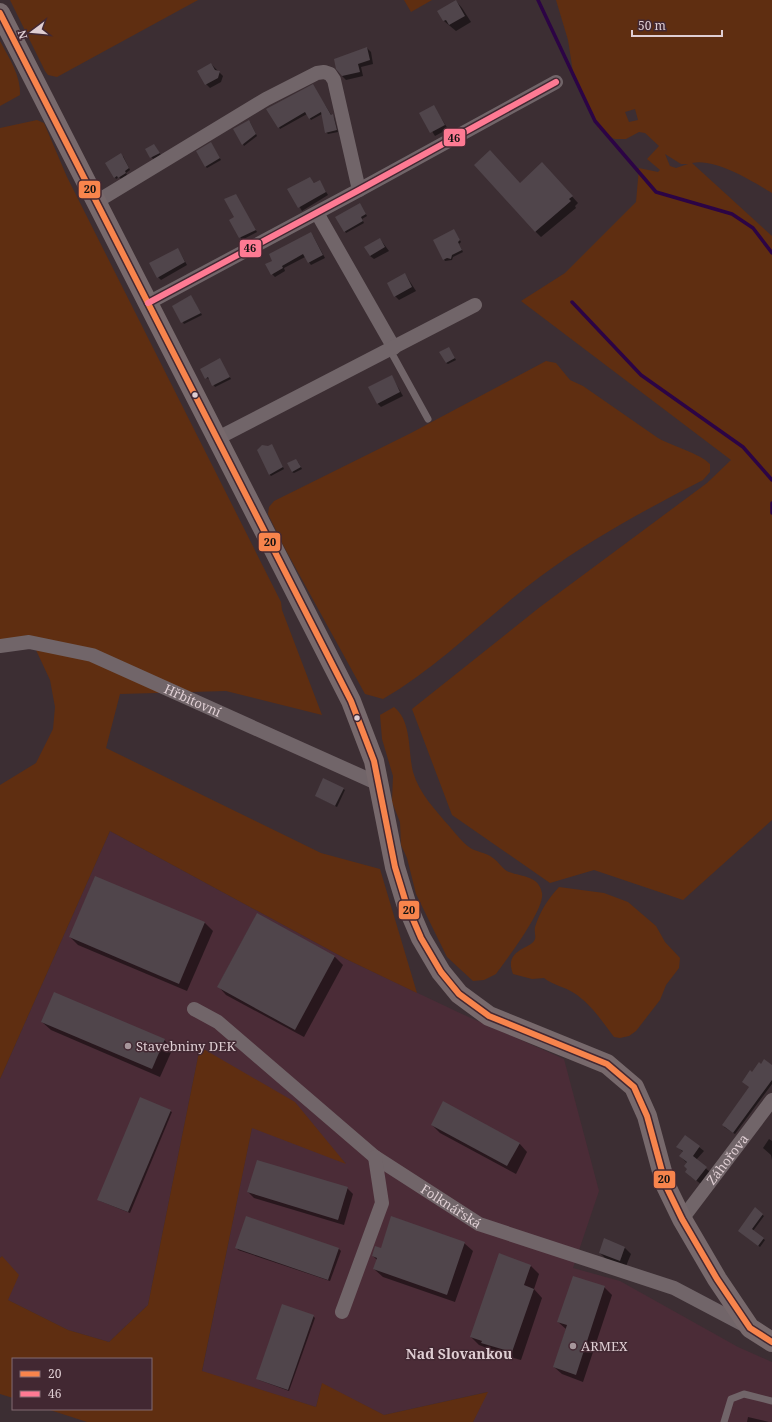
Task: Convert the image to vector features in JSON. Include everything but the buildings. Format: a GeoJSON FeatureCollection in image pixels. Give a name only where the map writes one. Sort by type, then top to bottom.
{"type":"FeatureCollection","features":[{"type":"Feature","properties":{"kind":"street","name":"Folknářská"},"geometry":{"type":"LineString","coordinates":[[0,13],[351,701],[367,739],[379,784],[400,885],[421,938],[441,972],[459,994],[489,1016],[607,1064],[634,1087],[647,1116],[666,1186],[682,1219],[717,1279],[750,1328]]}},
{"type":"Feature","properties":{"kind":"street"},"geometry":{"type":"LineString","coordinates":[[96,202],[266,99],[320,72],[330,74],[334,80],[359,190]]}},
{"type":"Feature","properties":{"kind":"street"},"geometry":{"type":"LineString","coordinates":[[148,303],[317,213],[556,82]]}},
{"type":"Feature","properties":{"kind":"street"},"geometry":{"type":"LineString","coordinates":[[317,213],[392,349]]}},
{"type":"Feature","properties":{"kind":"street"},"geometry":{"type":"LineString","coordinates":[[216,439],[475,306]]}},
{"type":"Feature","properties":{"kind":"street","name":"Hřbitovní"},"geometry":{"type":"LineString","coordinates":[[0,646],[29,642],[92,655],[379,784]]}},
{"type":"Feature","properties":{"kind":"street","name":"Folknářská"},"geometry":{"type":"LineString","coordinates":[[194,1009],[218,1022],[375,1157],[479,1224],[674,1288],[750,1328],[772,1342]]}},
{"type":"Feature","properties":{"kind":"street","name":"Záhořova"},"geometry":{"type":"LineString","coordinates":[[682,1219],[772,1100]]}},
{"type":"Feature","properties":{"kind":"street"},"geometry":{"type":"LineString","coordinates":[[342,1312],[382,1203],[375,1157]]}},
{"type":"Feature","properties":{"kind":"lane"},"geometry":{"type":"LineString","coordinates":[[392,349],[428,419]]}},
{"type":"Feature","properties":{"kind":"lane"},"geometry":{"type":"LineString","coordinates":[[724,1422],[731,1399],[744,1394],[772,1401]]}},
{"type":"Feature","properties":{"kind":"shaded area"},"geometry":{"type":"Polygon","coordinates":[[[10,0],[198,0],[57,77],[48,75],[45,71],[10,0]]]}},
{"type":"Feature","properties":{"kind":"shaded area"},"geometry":{"type":"Polygon","coordinates":[[[404,0],[432,0],[411,12],[404,0]]]}},
{"type":"Feature","properties":{"kind":"shaded area"},"geometry":{"type":"Polygon","coordinates":[[[556,0],[772,0],[772,193],[744,177],[722,167],[701,162],[692,163],[772,236],[772,820],[683,900],[594,870],[550,883],[452,815],[412,709],[540,607],[707,483],[731,460],[521,301],[565,273],[636,202],[639,168],[658,172],[660,170],[647,159],[659,146],[645,133],[639,132],[626,139],[615,139],[608,136],[598,128],[573,72],[568,40],[556,0]],[[635,109],[625,112],[629,122],[638,120],[635,109]],[[665,154],[670,166],[676,168],[688,164],[681,164],[665,154]]]}},
{"type":"Feature","properties":{"kind":"shaded area"},"geometry":{"type":"Polygon","coordinates":[[[0,41],[11,61],[19,81],[20,95],[0,106],[0,41]]]}},
{"type":"Feature","properties":{"kind":"shaded area"},"geometry":{"type":"Polygon","coordinates":[[[37,120],[44,123],[67,177],[281,602],[282,610],[322,715],[226,691],[120,694],[106,748],[321,853],[380,869],[417,993],[346,959],[110,831],[0,1079],[0,785],[36,763],[53,729],[55,707],[50,680],[29,635],[0,641],[0,128],[37,120]]]}},
{"type":"Feature","properties":{"kind":"shaded area"},"geometry":{"type":"Polygon","coordinates":[[[546,361],[556,363],[570,380],[583,386],[658,438],[693,453],[705,460],[710,464],[710,472],[703,480],[620,525],[560,562],[521,591],[444,656],[404,686],[383,699],[365,694],[283,545],[268,514],[269,507],[274,501],[411,433],[546,361]]]}},
{"type":"Feature","properties":{"kind":"shaded area"},"geometry":{"type":"Polygon","coordinates":[[[394,707],[400,713],[407,728],[411,764],[416,780],[419,787],[434,808],[459,838],[469,847],[490,856],[507,871],[534,880],[538,883],[542,893],[538,910],[516,946],[496,974],[484,980],[473,981],[447,957],[416,894],[407,858],[401,845],[400,822],[392,802],[393,776],[382,739],[380,715],[394,707]]]}},
{"type":"Feature","properties":{"kind":"shaded area","name":"ARMEX"},"geometry":{"type":"Polygon","coordinates":[[[110,831],[346,959],[462,1014],[564,1059],[599,1191],[573,1268],[620,1281],[738,1347],[772,1362],[772,1422],[473,1422],[487,1392],[384,1415],[322,1384],[316,1407],[202,1372],[252,1127],[346,1163],[200,1047],[148,1305],[109,1342],[68,1330],[8,1300],[2,1256],[0,1258],[0,1079],[110,831]]]}},
{"type":"Feature","properties":{"kind":"shaded area"},"geometry":{"type":"Polygon","coordinates":[[[559,887],[604,893],[628,902],[656,926],[665,942],[680,958],[679,968],[666,985],[660,1000],[636,1031],[629,1036],[620,1038],[614,1037],[591,1008],[580,997],[570,991],[544,978],[532,979],[513,974],[511,966],[512,959],[519,951],[535,939],[535,927],[539,916],[559,887]]]}},
{"type":"Feature","properties":{"kind":"shaded area"},"geometry":{"type":"Polygon","coordinates":[[[200,1047],[295,1102],[346,1164],[252,1128],[202,1371],[316,1407],[322,1383],[384,1415],[488,1392],[473,1422],[87,1422],[50,1410],[152,1410],[152,1358],[12,1358],[12,1398],[0,1394],[0,1258],[2,1256],[19,1275],[8,1300],[68,1330],[109,1342],[148,1305],[200,1047]]]}},
{"type":"Feature","properties":{"kind":"waterway"},"geometry":{"type":"LineString","coordinates":[[538,0],[595,121],[656,192],[732,214],[753,228],[772,253]]}},
{"type":"Feature","properties":{"kind":"waterway"},"geometry":{"type":"LineString","coordinates":[[572,302],[641,375],[743,447],[772,480]]}},
{"type":"Feature","properties":{"kind":"waterway"},"geometry":{"type":"LineString","coordinates":[[772,503],[772,513]]}},
{"type":"Feature","properties":{"kind":"transit line","name":"20"},"geometry":{"type":"LineString","coordinates":[[0,13],[351,701],[374,761],[395,867],[406,903],[421,938],[441,972],[459,994],[489,1016],[607,1064],[634,1087],[647,1116],[666,1186],[682,1219],[717,1279],[750,1328],[772,1342]]}},
{"type":"Feature","properties":{"kind":"transit line","name":"46"},"geometry":{"type":"LineString","coordinates":[[148,303],[556,82]]}},
{"type":"Feature","properties":{"kind":"place","name":"Stavebniny DEK"},"geometry":{"type":"Point","coordinates":[128,1046]}},
{"type":"Feature","properties":{"kind":"place","name":"ARMEX"},"geometry":{"type":"Point","coordinates":[573,1346]}},
{"type":"Feature","properties":{"kind":"district","name":"Nad Slovankou"},"geometry":{"type":"Point","coordinates":[459,1354]}}]}
